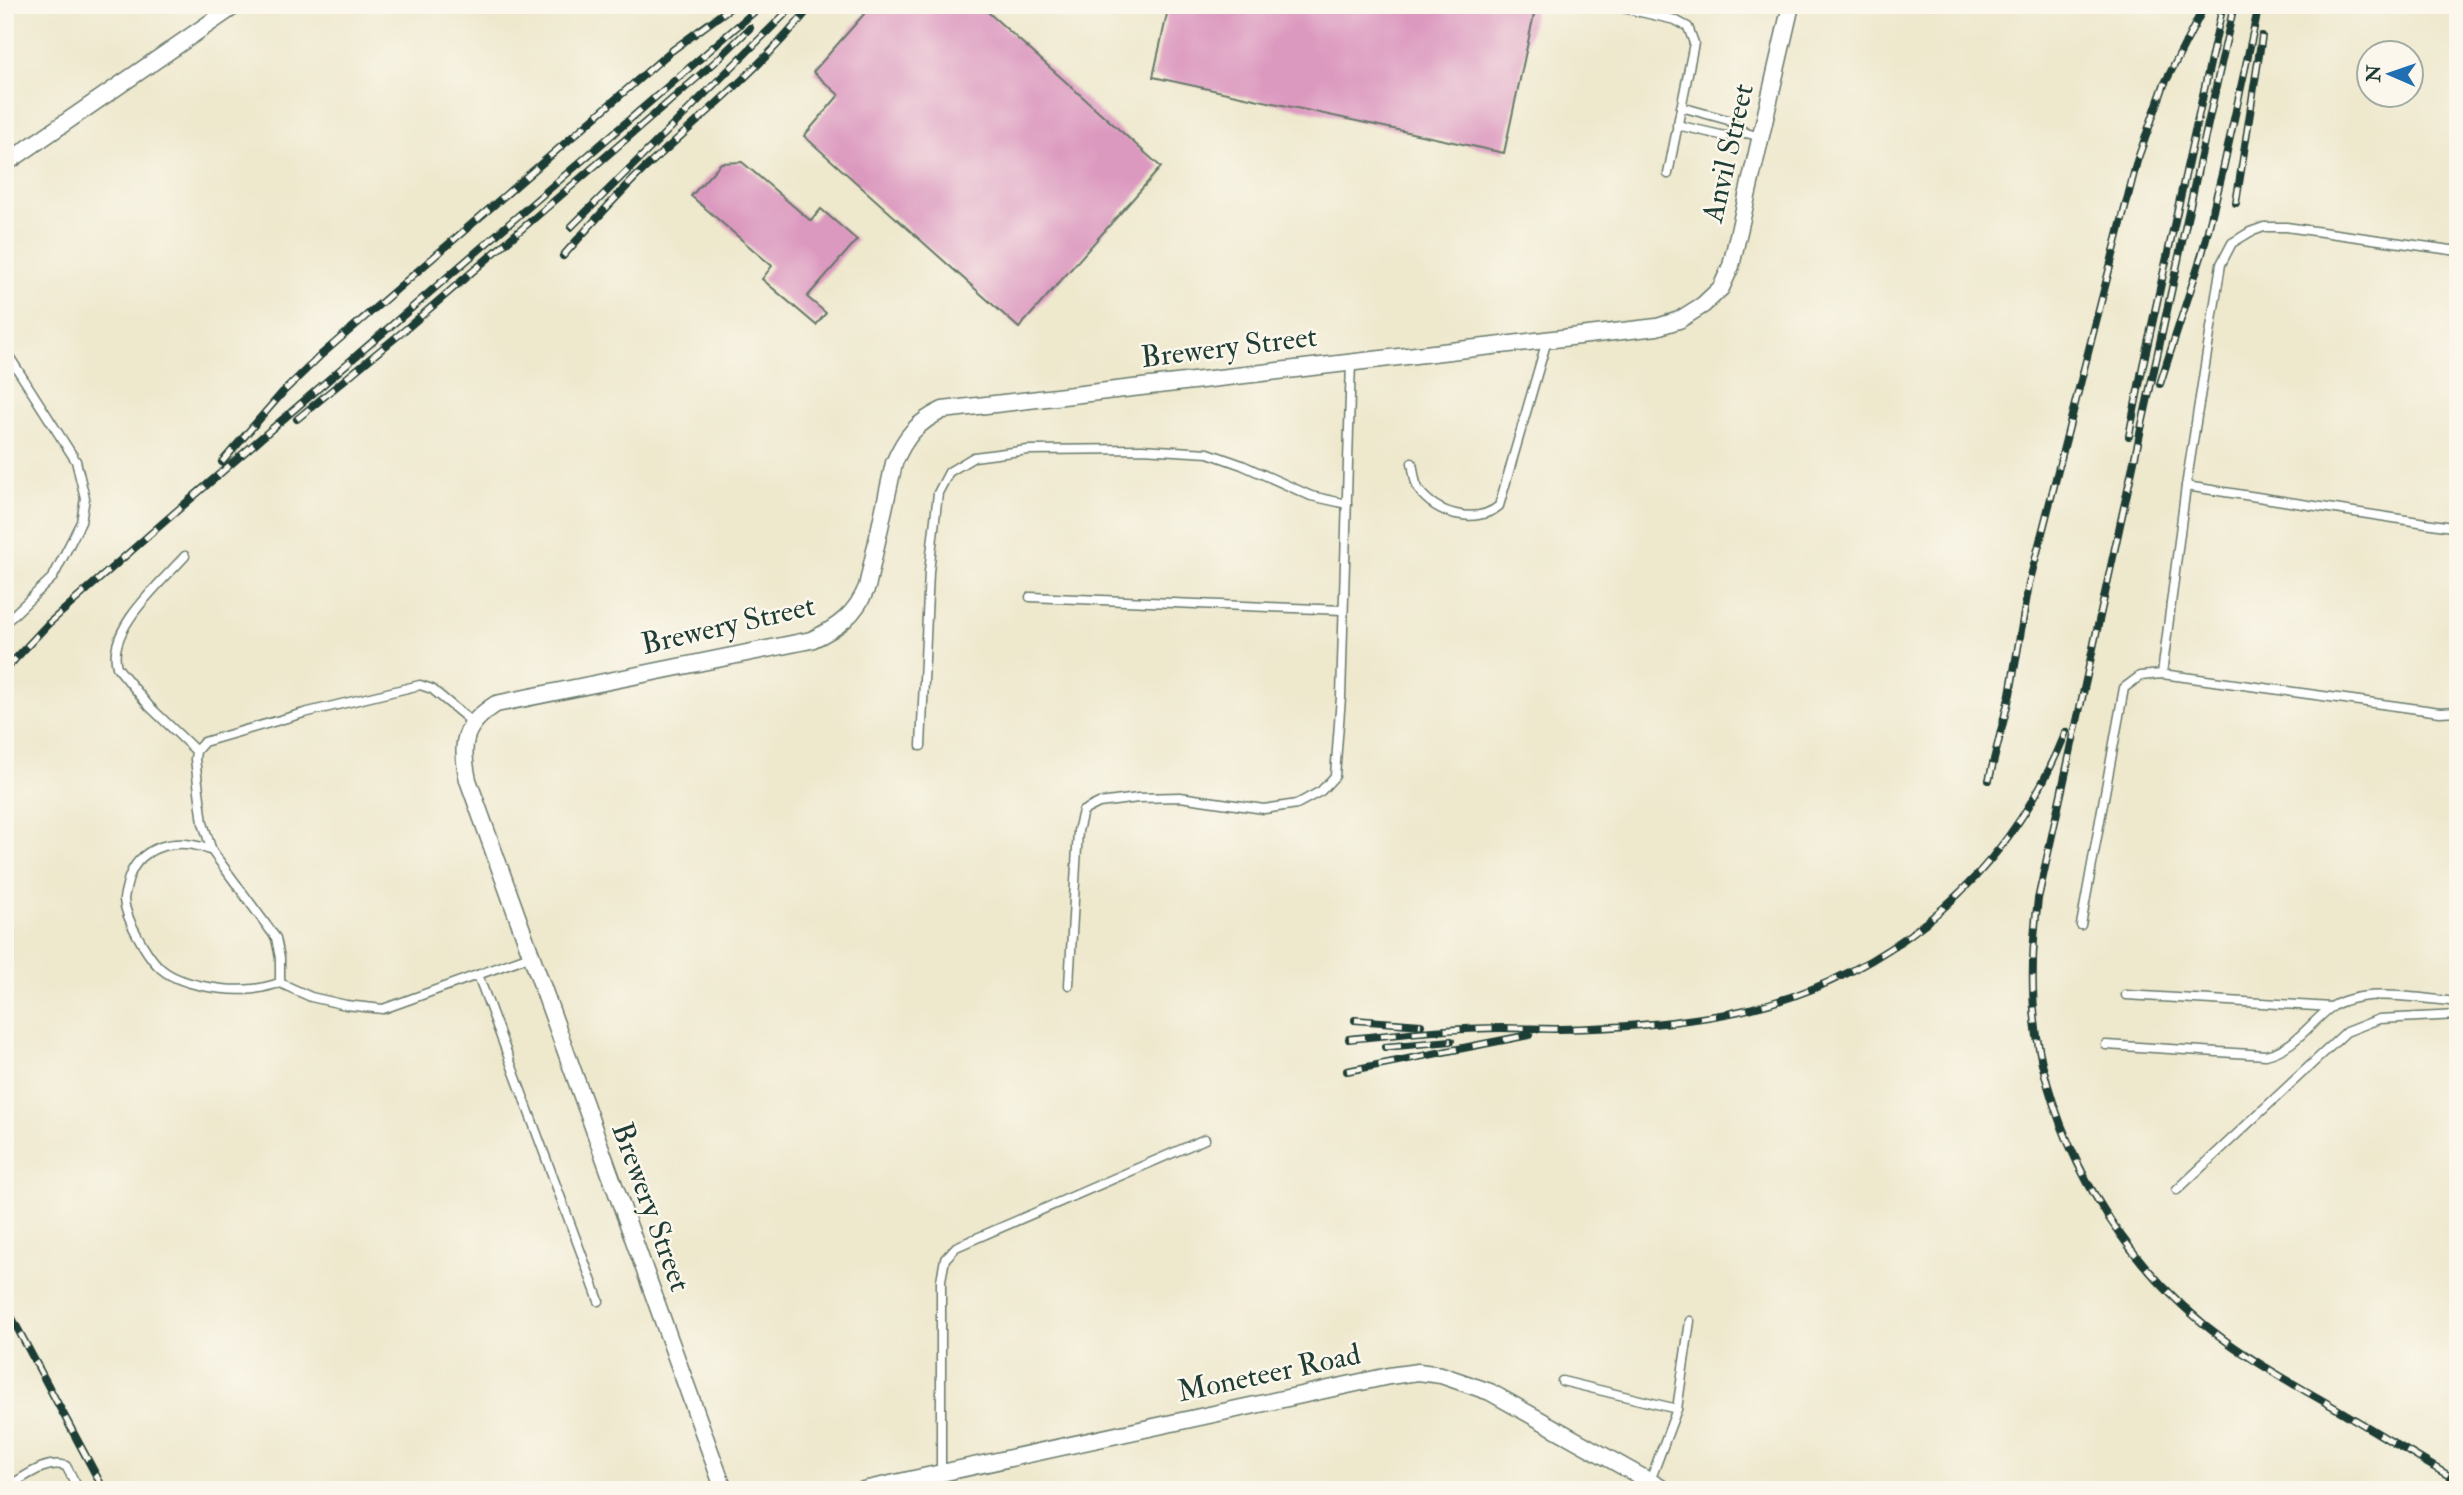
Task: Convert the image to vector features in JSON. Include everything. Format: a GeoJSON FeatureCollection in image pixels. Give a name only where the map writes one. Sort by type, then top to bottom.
{"type":"FeatureCollection","features":[{"type":"Feature","properties":{"kind":"street"},"geometry":{"type":"LineString","coordinates":[[5,164],[236,5]]}},
{"type":"Feature","properties":{"kind":"street","name":"Anvil Street"},"geometry":{"type":"LineString","coordinates":[[1703,305],[1721,288],[1731,266],[1754,135],[1791,5]]}},
{"type":"Feature","properties":{"kind":"street","name":"Brewery Street"},"geometry":{"type":"LineString","coordinates":[[724,1490],[468,780],[463,749],[473,723],[496,704],[811,640],[830,632],[849,618],[860,604],[867,587],[894,463],[901,445],[911,430],[925,418],[943,410],[1657,327],[1679,320],[1703,305]]}},
{"type":"Feature","properties":{"kind":"street","name":"Moneteer Road"},"geometry":{"type":"LineString","coordinates":[[863,1490],[1389,1376],[1418,1372],[1441,1375],[1490,1392],[1665,1490]]}},
{"type":"Feature","properties":{"kind":"lane"},"geometry":{"type":"LineString","coordinates":[[1610,5],[1675,20],[1688,27],[1694,43],[1668,174]]}},
{"type":"Feature","properties":{"kind":"lane"},"geometry":{"type":"LineString","coordinates":[[1681,107],[1728,120],[1754,135]]}},
{"type":"Feature","properties":{"kind":"lane"},"geometry":{"type":"LineString","coordinates":[[1677,125],[1725,136],[1754,135]]}},
{"type":"Feature","properties":{"kind":"lane"},"geometry":{"type":"LineString","coordinates":[[2162,674],[2186,486],[2221,264],[2232,243],[2264,227],[2286,227],[2458,251]]}},
{"type":"Feature","properties":{"kind":"lane"},"geometry":{"type":"LineString","coordinates":[[1412,463],[1417,487],[1429,503],[1454,514],[1472,516],[1490,514],[1499,506],[1547,340]]}},
{"type":"Feature","properties":{"kind":"lane"},"geometry":{"type":"LineString","coordinates":[[5,350],[76,461],[85,498],[81,522],[53,577],[5,623]]}},
{"type":"Feature","properties":{"kind":"lane"},"geometry":{"type":"LineString","coordinates":[[1069,985],[1078,831],[1083,811],[1099,803],[1138,797],[1180,797],[1264,809],[1297,804],[1321,791],[1335,776],[1341,697],[1351,361]]}},
{"type":"Feature","properties":{"kind":"lane"},"geometry":{"type":"LineString","coordinates":[[921,746],[929,572],[938,493],[949,472],[974,457],[1028,450],[1142,449],[1208,453],[1311,496],[1347,504]]}},
{"type":"Feature","properties":{"kind":"lane"},"geometry":{"type":"LineString","coordinates":[[2186,486],[2458,528]]}},
{"type":"Feature","properties":{"kind":"lane"},"geometry":{"type":"LineString","coordinates":[[185,556],[123,626],[117,641],[115,659],[117,667],[149,706],[196,751],[202,823],[212,851],[276,938],[280,958],[280,982]]}},
{"type":"Feature","properties":{"kind":"lane"},"geometry":{"type":"LineString","coordinates":[[1030,597],[1343,610]]}},
{"type":"Feature","properties":{"kind":"lane"},"geometry":{"type":"LineString","coordinates":[[2081,925],[2124,688],[2140,676],[2162,674],[2440,712],[2458,711]]}},
{"type":"Feature","properties":{"kind":"lane"},"geometry":{"type":"LineString","coordinates":[[196,751],[204,743],[304,713],[420,685],[432,689],[473,723]]}},
{"type":"Feature","properties":{"kind":"lane"},"geometry":{"type":"LineString","coordinates":[[212,851],[198,844],[178,842],[155,849],[137,862],[128,878],[124,900],[143,947],[159,968],[183,981],[207,987],[237,989],[256,989],[280,982],[311,997],[346,1005],[383,1009],[530,957]]}},
{"type":"Feature","properties":{"kind":"lane"},"geometry":{"type":"LineString","coordinates":[[478,975],[599,1301]]}},
{"type":"Feature","properties":{"kind":"lane"},"geometry":{"type":"LineString","coordinates":[[2126,995],[2332,1007],[2367,996],[2458,1002]]}},
{"type":"Feature","properties":{"kind":"lane"},"geometry":{"type":"LineString","coordinates":[[2106,1045],[2266,1055],[2280,1052],[2292,1044],[2332,1007]]}},
{"type":"Feature","properties":{"kind":"lane"},"geometry":{"type":"LineString","coordinates":[[2177,1190],[2346,1032],[2379,1019],[2458,1015]]}},
{"type":"Feature","properties":{"kind":"lane"},"geometry":{"type":"LineString","coordinates":[[941,1472],[942,1280],[945,1259],[956,1247],[1205,1139]]}},
{"type":"Feature","properties":{"kind":"lane"},"geometry":{"type":"LineString","coordinates":[[1650,1481],[1678,1409],[1690,1321]]}},
{"type":"Feature","properties":{"kind":"lane"},"geometry":{"type":"LineString","coordinates":[[1562,1381],[1678,1409]]}},
{"type":"Feature","properties":{"kind":"lane"},"geometry":{"type":"LineString","coordinates":[[5,1488],[56,1463],[66,1466],[79,1490]]}},
{"type":"Feature","properties":{"kind":"building"},"geometry":{"type":"Polygon","coordinates":[[[872,5],[980,5],[1161,167],[1019,328],[804,136],[839,95],[813,72],[872,5]]]}},
{"type":"Feature","properties":{"kind":"building"},"geometry":{"type":"Polygon","coordinates":[[[1169,5],[1536,5],[1504,153],[1153,77],[1169,5]]]}},
{"type":"Feature","properties":{"kind":"building"},"geometry":{"type":"Polygon","coordinates":[[[742,162],[811,221],[821,209],[857,240],[807,297],[826,313],[816,325],[762,279],[772,266],[691,196],[721,163],[742,162]]]}},
{"type":"Feature","properties":{"kind":"railway"},"geometry":{"type":"LineString","coordinates":[[222,462],[283,392],[321,355],[670,52],[734,5]]}},
{"type":"Feature","properties":{"kind":"railway"},"geometry":{"type":"LineString","coordinates":[[5,670],[48,624],[164,522],[762,5]]}},
{"type":"Feature","properties":{"kind":"railway"},"geometry":{"type":"LineString","coordinates":[[571,227],[794,5]]}},
{"type":"Feature","properties":{"kind":"railway"},"geometry":{"type":"LineString","coordinates":[[563,256],[633,180],[752,70],[812,5]]}},
{"type":"Feature","properties":{"kind":"railway"},"geometry":{"type":"LineString","coordinates":[[1989,780],[2010,694],[2029,584],[2137,161],[2164,85],[2205,5]]}},
{"type":"Feature","properties":{"kind":"railway"},"geometry":{"type":"LineString","coordinates":[[2129,436],[2223,5]]}},
{"type":"Feature","properties":{"kind":"railway"},"geometry":{"type":"LineString","coordinates":[[2234,5],[2038,899],[2033,982],[2038,1043],[2054,1104],[2087,1182],[2134,1253],[2162,1285],[2193,1315],[2250,1358],[2458,1481]]}},
{"type":"Feature","properties":{"kind":"railway"},"geometry":{"type":"LineString","coordinates":[[2160,384],[2202,254],[2259,5]]}},
{"type":"Feature","properties":{"kind":"railway"},"geometry":{"type":"LineString","coordinates":[[297,419],[406,329],[714,63],[750,28]]}},
{"type":"Feature","properties":{"kind":"railway"},"geometry":{"type":"LineString","coordinates":[[2236,203],[2262,36]]}},
{"type":"Feature","properties":{"kind":"railway"},"geometry":{"type":"LineString","coordinates":[[1349,1039],[1464,1029],[1578,1029],[1671,1022],[1768,1004],[1825,984],[1877,956],[1926,923],[1969,883],[2007,838],[2040,787],[2066,732]]}},
{"type":"Feature","properties":{"kind":"railway"},"geometry":{"type":"LineString","coordinates":[[1355,1020],[1421,1025]]}},
{"type":"Feature","properties":{"kind":"railway"},"geometry":{"type":"LineString","coordinates":[[1347,1071],[1529,1035]]}},
{"type":"Feature","properties":{"kind":"railway"},"geometry":{"type":"LineString","coordinates":[[1385,1047],[1451,1041]]}},
{"type":"Feature","properties":{"kind":"railway"},"geometry":{"type":"LineString","coordinates":[[5,1305],[104,1490]]}}]}
